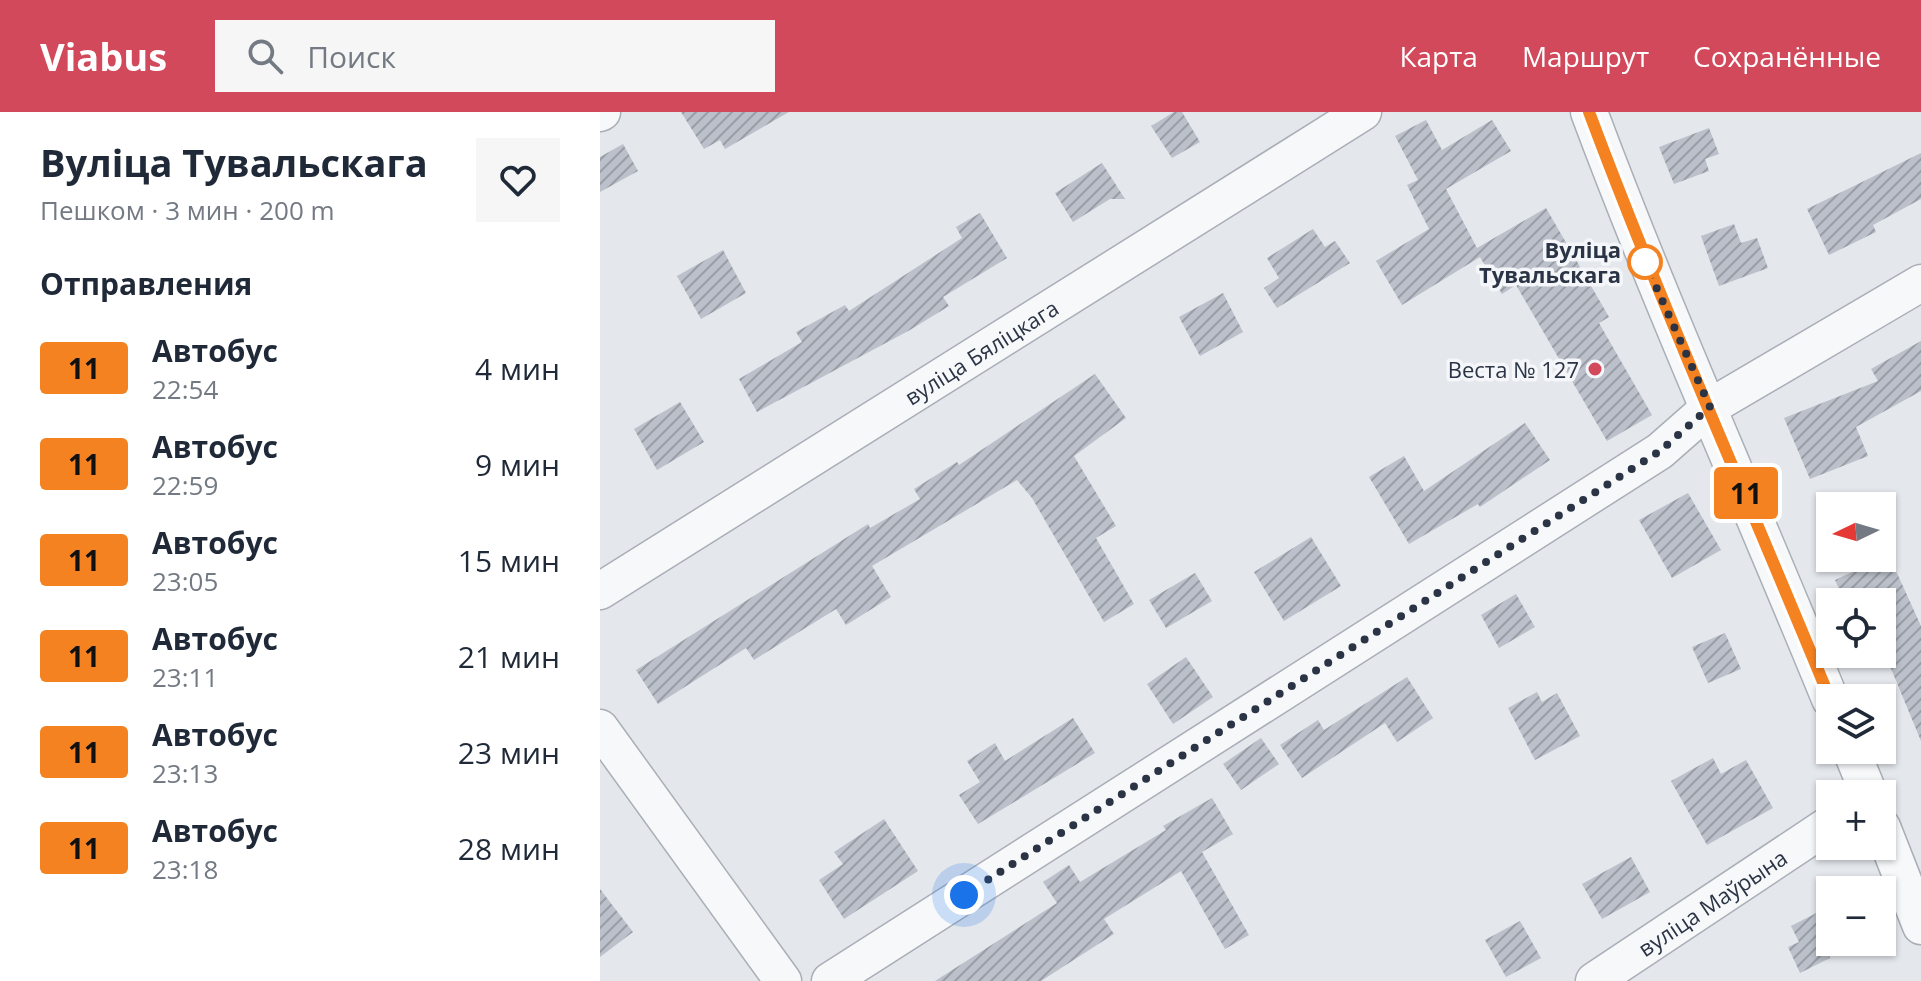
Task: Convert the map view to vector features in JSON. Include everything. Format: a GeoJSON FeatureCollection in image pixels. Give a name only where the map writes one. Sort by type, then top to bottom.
{"type":"FeatureCollection","features":[{"type":"Feature","properties":{"kind":"street","name":"вуліца Бяліцкага"},"geometry":{"type":"LineString","coordinates":[[600,591],[1363,112]]}},
{"type":"Feature","properties":{"kind":"street"},"geometry":{"type":"LineString","coordinates":[[1589,112],[1644,260],[1710,407],[1824,684]]}},
{"type":"Feature","properties":{"kind":"street"},"geometry":{"type":"LineString","coordinates":[[830,981],[1660,451],[1710,407],[1921,283]]}},
{"type":"Feature","properties":{"kind":"street"},"geometry":{"type":"LineString","coordinates":[[600,728],[783,981]]}},
{"type":"Feature","properties":{"kind":"street","name":"вуліца Маўрына"},"geometry":{"type":"LineString","coordinates":[[1594,981],[1816,833]]}},
{"type":"Feature","properties":{"kind":"street"},"geometry":{"type":"LineString","coordinates":[[1895,860],[1921,926]]}},
{"type":"Feature","properties":{"kind":"building"},"geometry":{"type":"Polygon","coordinates":[[[681,112],[789,112],[725,149],[720,140],[704,149],[681,112]]]}},
{"type":"Feature","properties":{"kind":"building"},"geometry":{"type":"Polygon","coordinates":[[[1174,112],[1182,112],[1200,142],[1172,158],[1151,126],[1174,112]]]}},
{"type":"Feature","properties":{"kind":"building"},"geometry":{"type":"Polygon","coordinates":[[[1426,120],[1442,150],[1492,120],[1511,151],[1446,189],[1477,248],[1546,208],[1609,317],[1599,323],[1652,415],[1607,441],[1516,285],[1502,294],[1480,257],[1402,305],[1376,261],[1429,229],[1407,185],[1418,180],[1395,136],[1426,120]]]}},
{"type":"Feature","properties":{"kind":"building"},"geometry":{"type":"Polygon","coordinates":[[[1709,128],[1719,154],[1705,159],[1709,171],[1674,184],[1659,147],[1709,128]]]}},
{"type":"Feature","properties":{"kind":"building"},"geometry":{"type":"Polygon","coordinates":[[[623,144],[638,171],[600,192],[600,157],[623,144]]]}},
{"type":"Feature","properties":{"kind":"building"},"geometry":{"type":"Polygon","coordinates":[[[1921,153],[1921,199],[1873,225],[1876,232],[1829,255],[1807,209],[1921,153]]]}},
{"type":"Feature","properties":{"kind":"building"},"geometry":{"type":"Polygon","coordinates":[[[1102,163],[1125,199],[1110,199],[1073,222],[1055,193],[1102,163]]]}},
{"type":"Feature","properties":{"kind":"building"},"geometry":{"type":"Polygon","coordinates":[[[980,213],[1007,258],[943,297],[949,306],[757,412],[739,379],[802,342],[796,332],[845,305],[849,311],[962,238],[956,227],[980,213]]]}},
{"type":"Feature","properties":{"kind":"building"},"geometry":{"type":"Polygon","coordinates":[[[1734,224],[1741,243],[1757,238],[1768,268],[1719,286],[1701,236],[1734,224]]]}},
{"type":"Feature","properties":{"kind":"building"},"geometry":{"type":"Polygon","coordinates":[[[1313,229],[1325,247],[1335,241],[1350,263],[1277,308],[1264,288],[1279,278],[1267,258],[1313,229]]]}},
{"type":"Feature","properties":{"kind":"building"},"geometry":{"type":"Polygon","coordinates":[[[723,250],[746,293],[701,319],[677,276],[723,250]]]}},
{"type":"Feature","properties":{"kind":"building"},"geometry":{"type":"Polygon","coordinates":[[[1223,293],[1243,332],[1200,356],[1179,317],[1223,293]]]}},
{"type":"Feature","properties":{"kind":"building"},"geometry":{"type":"Polygon","coordinates":[[[1921,341],[1921,391],[1856,427],[1868,456],[1810,479],[1784,418],[1878,381],[1871,369],[1921,341]]]}},
{"type":"Feature","properties":{"kind":"building"},"geometry":{"type":"Polygon","coordinates":[[[1095,374],[1126,418],[1074,456],[1116,526],[1096,538],[1134,604],[1104,622],[1032,498],[1017,480],[872,566],[891,597],[846,625],[836,609],[754,660],[746,648],[658,704],[636,670],[868,524],[870,528],[920,499],[914,489],[957,462],[959,465],[1095,374]]]}},
{"type":"Feature","properties":{"kind":"building"},"geometry":{"type":"Polygon","coordinates":[[[680,402],[704,442],[657,470],[634,429],[680,402]]]}},
{"type":"Feature","properties":{"kind":"building"},"geometry":{"type":"Polygon","coordinates":[[[1525,423],[1550,460],[1480,507],[1478,504],[1409,544],[1369,477],[1404,456],[1424,491],[1525,423]]]}},
{"type":"Feature","properties":{"kind":"building"},"geometry":{"type":"Polygon","coordinates":[[[1688,493],[1721,550],[1672,578],[1639,520],[1688,493]]]}},
{"type":"Feature","properties":{"kind":"building"},"geometry":{"type":"Polygon","coordinates":[[[1311,537],[1341,586],[1284,621],[1254,572],[1311,537]]]}},
{"type":"Feature","properties":{"kind":"building"},"geometry":{"type":"Polygon","coordinates":[[[1896,571],[1921,626],[1921,741],[1891,668],[1896,668],[1896,588],[1839,588],[1835,580],[1852,572],[1896,571]]]}},
{"type":"Feature","properties":{"kind":"building"},"geometry":{"type":"Polygon","coordinates":[[[1195,573],[1212,601],[1166,628],[1149,600],[1195,573]]]}},
{"type":"Feature","properties":{"kind":"building"},"geometry":{"type":"Polygon","coordinates":[[[1516,594],[1535,627],[1499,648],[1481,615],[1516,594]]]}},
{"type":"Feature","properties":{"kind":"building"},"geometry":{"type":"Polygon","coordinates":[[[1725,633],[1741,669],[1708,683],[1692,647],[1725,633]]]}},
{"type":"Feature","properties":{"kind":"building"},"geometry":{"type":"Polygon","coordinates":[[[1186,657],[1213,697],[1173,724],[1147,684],[1186,657]]]}},
{"type":"Feature","properties":{"kind":"building"},"geometry":{"type":"Polygon","coordinates":[[[1407,677],[1433,718],[1397,742],[1385,723],[1302,778],[1280,745],[1318,720],[1324,730],[1407,677]]]}},
{"type":"Feature","properties":{"kind":"building"},"geometry":{"type":"Polygon","coordinates":[[[1537,692],[1542,702],[1557,693],[1580,736],[1535,760],[1508,708],[1537,692]]]}},
{"type":"Feature","properties":{"kind":"building"},"geometry":{"type":"Polygon","coordinates":[[[1073,718],[1095,753],[978,824],[959,795],[980,782],[967,761],[995,743],[1005,761],[1073,718]]]}},
{"type":"Feature","properties":{"kind":"building"},"geometry":{"type":"Polygon","coordinates":[[[1261,738],[1279,764],[1241,790],[1223,764],[1261,738]]]}},
{"type":"Feature","properties":{"kind":"building"},"geometry":{"type":"Polygon","coordinates":[[[1713,758],[1721,774],[1746,760],[1773,808],[1707,845],[1671,781],[1713,758]]]}},
{"type":"Feature","properties":{"kind":"building"},"geometry":{"type":"Polygon","coordinates":[[[1212,798],[1233,834],[1202,852],[1249,935],[1225,949],[1181,871],[1104,919],[1114,934],[1041,981],[935,981],[1057,903],[1043,882],[1069,865],[1080,882],[1166,830],[1163,826],[1212,798]]]}},
{"type":"Feature","properties":{"kind":"building"},"geometry":{"type":"Polygon","coordinates":[[[884,819],[918,871],[844,919],[819,880],[843,864],[834,852],[884,819]]]}},
{"type":"Feature","properties":{"kind":"building"},"geometry":{"type":"Polygon","coordinates":[[[1631,857],[1650,892],[1602,919],[1582,884],[1631,857]]]}},
{"type":"Feature","properties":{"kind":"building"},"geometry":{"type":"Polygon","coordinates":[[[600,889],[633,932],[600,957],[600,889]]]}},
{"type":"Feature","properties":{"kind":"building"},"geometry":{"type":"Polygon","coordinates":[[[1816,913],[1816,956],[1830,958],[1800,973],[1788,947],[1799,942],[1791,926],[1816,913]]]}},
{"type":"Feature","properties":{"kind":"building"},"geometry":{"type":"Polygon","coordinates":[[[1520,921],[1541,958],[1506,977],[1485,940],[1520,921]]]}},
{"type":"Feature","properties":{"kind":"bus line","name":"11"},"geometry":{"type":"LineString","coordinates":[[1589,112],[1644,260],[1710,407],[1824,684]]}},
{"type":"Feature","properties":{"kind":"place","name":"Вуліца Тувальскага"},"geometry":{"type":"Point","coordinates":[1645,262]}},
{"type":"Feature","properties":{"kind":"place","name":"Веста № 127"},"geometry":{"type":"Point","coordinates":[1595,369]}},
{"type":"Feature","properties":{"kind":"route"},"geometry":{"type":"LineString","coordinates":[[964,895],[1660,451],[1710,407],[1645,262]]}}]}
